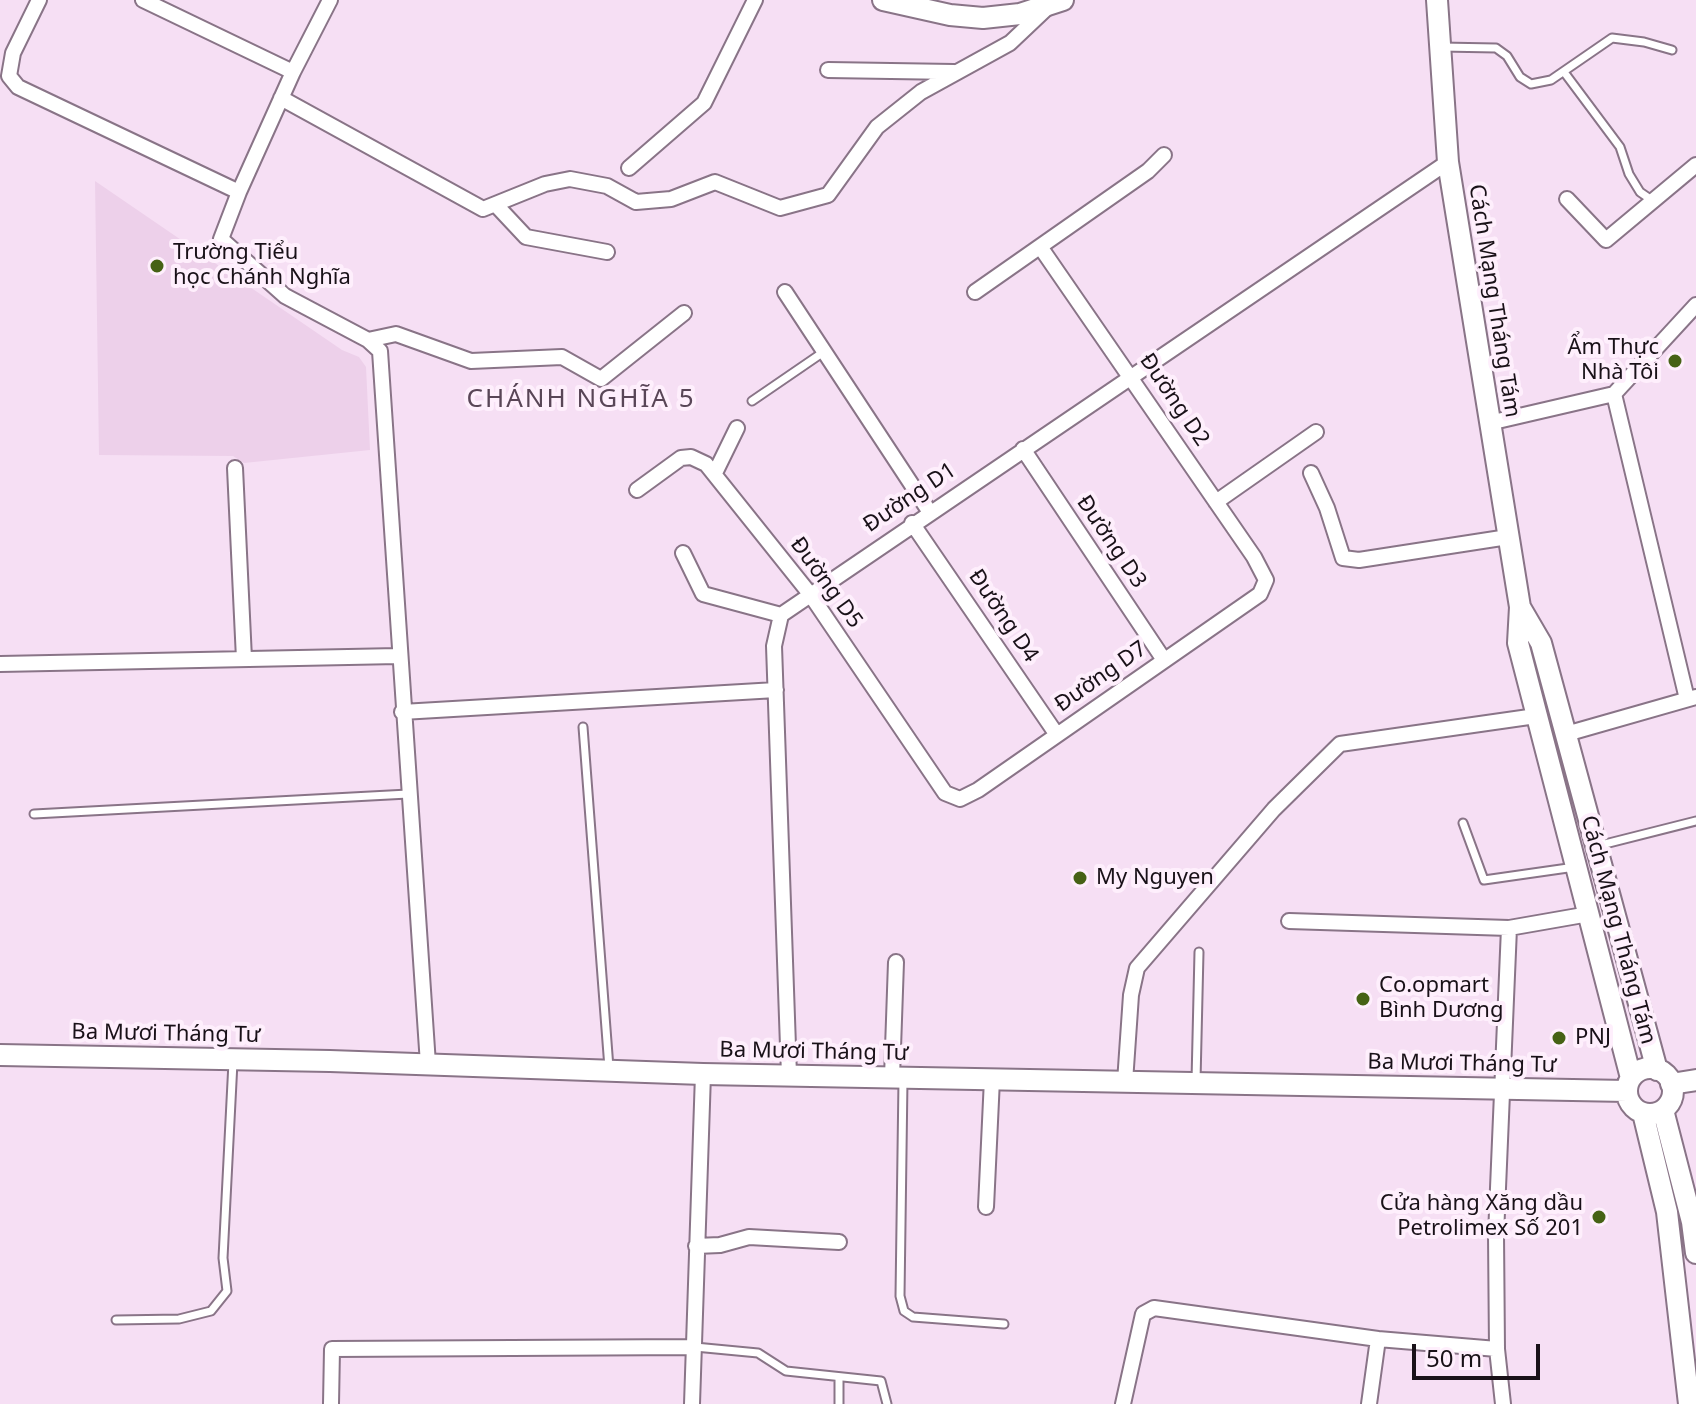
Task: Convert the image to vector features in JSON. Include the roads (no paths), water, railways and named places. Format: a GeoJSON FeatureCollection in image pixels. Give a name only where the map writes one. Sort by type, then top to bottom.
{"type":"FeatureCollection","features":[{"type":"Feature","properties":{"kind":"main road"},"geometry":{"type":"LineString","coordinates":[[883,0],[950,15],[983,18],[1056,3]]}},
{"type":"Feature","properties":{"kind":"main road","name":"Cách Mạng Tháng Tám"},"geometry":{"type":"LineString","coordinates":[[1437,0],[1448,162],[1520,607],[1518,643],[1589,914],[1629,1085]]}},
{"type":"Feature","properties":{"kind":"main road","name":"Cách Mạng Tháng Tám"},"geometry":{"type":"LineString","coordinates":[[1520,607],[1541,643],[1596,846],[1664,1077]]}},
{"type":"Feature","properties":{"kind":"main road","name":"Ba Mươi Tháng Tư"},"geometry":{"type":"LineString","coordinates":[[0,1055],[1125,1082],[1505,1088],[1629,1085]]}},
{"type":"Feature","properties":{"kind":"main road"},"geometry":{"type":"LineString","coordinates":[[1664,1077],[1672,1098],[1653,1111],[1631,1105],[1629,1085],[1643,1070],[1664,1077],[1696,1080]]}},
{"type":"Feature","properties":{"kind":"main road"},"geometry":{"type":"LineString","coordinates":[[1653,1111],[1692,1222],[1696,1253]]}},
{"type":"Feature","properties":{"kind":"main road"},"geometry":{"type":"LineString","coordinates":[[1653,1111],[1689,1404]]}},
{"type":"Feature","properties":{"kind":"street"},"geometry":{"type":"LineString","coordinates":[[39,0],[4,74],[18,87],[239,192]]}},
{"type":"Feature","properties":{"kind":"street"},"geometry":{"type":"LineString","coordinates":[[143,0],[293,72]]}},
{"type":"Feature","properties":{"kind":"street"},"geometry":{"type":"LineString","coordinates":[[330,0],[281,98],[221,239],[285,296],[368,340],[380,351],[398,656],[428,1064]]}},
{"type":"Feature","properties":{"kind":"street"},"geometry":{"type":"LineString","coordinates":[[629,168],[704,103],[755,0]]}},
{"type":"Feature","properties":{"kind":"street"},"geometry":{"type":"LineString","coordinates":[[281,98],[483,209],[545,184],[570,179],[607,186],[636,202],[671,199],[715,182],[780,208],[819,200],[828,195],[877,127],[921,92],[1010,43],[1056,3]]}},
{"type":"Feature","properties":{"kind":"street"},"geometry":{"type":"LineString","coordinates":[[828,70],[955,72]]}},
{"type":"Feature","properties":{"kind":"street"},"geometry":{"type":"LineString","coordinates":[[975,292],[1148,171],[1164,155]]}},
{"type":"Feature","properties":{"kind":"street","name":"Đường D1"},"geometry":{"type":"LineString","coordinates":[[781,615],[929,511],[1448,162]]}},
{"type":"Feature","properties":{"kind":"street"},"geometry":{"type":"LineString","coordinates":[[1567,199],[1606,240],[1696,165]]}},
{"type":"Feature","properties":{"kind":"street"},"geometry":{"type":"LineString","coordinates":[[496,205],[526,237],[607,252]]}},
{"type":"Feature","properties":{"kind":"street","name":"Đường D2"},"geometry":{"type":"LineString","coordinates":[[1041,248],[1254,557],[1266,580]]}},
{"type":"Feature","properties":{"kind":"street"},"geometry":{"type":"LineString","coordinates":[[785,292],[929,511]]}},
{"type":"Feature","properties":{"kind":"street"},"geometry":{"type":"LineString","coordinates":[[1489,423],[1614,394],[1696,305]]}},
{"type":"Feature","properties":{"kind":"street"},"geometry":{"type":"LineString","coordinates":[[368,340],[396,334],[471,361],[562,357],[601,379],[684,313]]}},
{"type":"Feature","properties":{"kind":"street"},"geometry":{"type":"LineString","coordinates":[[1566,734],[1691,698],[1614,394]]}},
{"type":"Feature","properties":{"kind":"street"},"geometry":{"type":"LineString","coordinates":[[715,473],[737,428]]}},
{"type":"Feature","properties":{"kind":"street"},"geometry":{"type":"LineString","coordinates":[[1216,502],[1316,432]]}},
{"type":"Feature","properties":{"kind":"street","name":"Đường D3"},"geometry":{"type":"LineString","coordinates":[[1023,449],[1164,660]]}},
{"type":"Feature","properties":{"kind":"street","name":"Đường D5"},"geometry":{"type":"LineString","coordinates":[[637,490],[681,458],[697,459],[715,473],[810,594],[945,793],[953,798]]}},
{"type":"Feature","properties":{"kind":"street"},"geometry":{"type":"LineString","coordinates":[[235,468],[244,659]]}},
{"type":"Feature","properties":{"kind":"street"},"geometry":{"type":"LineString","coordinates":[[1311,473],[1343,558],[1359,560],[1508,537]]}},
{"type":"Feature","properties":{"kind":"street","name":"Đường D4"},"geometry":{"type":"LineString","coordinates":[[912,523],[1057,735]]}},
{"type":"Feature","properties":{"kind":"street"},"geometry":{"type":"LineString","coordinates":[[683,553],[703,594],[781,615],[774,646],[789,1075]]}},
{"type":"Feature","properties":{"kind":"street","name":"Đường D7"},"geometry":{"type":"LineString","coordinates":[[953,798],[960,799],[978,790],[1260,594],[1266,580]]}},
{"type":"Feature","properties":{"kind":"street"},"geometry":{"type":"LineString","coordinates":[[0,664],[398,656]]}},
{"type":"Feature","properties":{"kind":"street"},"geometry":{"type":"LineString","coordinates":[[402,712],[776,690]]}},
{"type":"Feature","properties":{"kind":"street"},"geometry":{"type":"LineString","coordinates":[[1125,1082],[1131,995],[1137,968],[1274,809],[1340,744],[1536,716]]}},
{"type":"Feature","properties":{"kind":"street"},"geometry":{"type":"LineString","coordinates":[[1289,921],[1509,928],[1589,914]]}},
{"type":"Feature","properties":{"kind":"street"},"geometry":{"type":"LineString","coordinates":[[1503,1404],[1497,1349],[1496,1235],[1505,1088],[1509,928]]}},
{"type":"Feature","properties":{"kind":"street"},"geometry":{"type":"LineString","coordinates":[[896,962],[898,1077]]}},
{"type":"Feature","properties":{"kind":"street"},"geometry":{"type":"LineString","coordinates":[[692,1404],[703,1074]]}},
{"type":"Feature","properties":{"kind":"street"},"geometry":{"type":"LineString","coordinates":[[986,1207],[992,1079]]}},
{"type":"Feature","properties":{"kind":"street"},"geometry":{"type":"LineString","coordinates":[[696,1246],[727,1244],[749,1237],[839,1242]]}},
{"type":"Feature","properties":{"kind":"street"},"geometry":{"type":"LineString","coordinates":[[1123,1404],[1143,1314],[1154,1308],[1378,1339],[1497,1349]]}},
{"type":"Feature","properties":{"kind":"street"},"geometry":{"type":"LineString","coordinates":[[1369,1404],[1378,1339]]}},
{"type":"Feature","properties":{"kind":"street"},"geometry":{"type":"LineString","coordinates":[[331,1404],[332,1349],[692,1347]]}},
{"type":"Feature","properties":{"kind":"lane"},"geometry":{"type":"LineString","coordinates":[[1439,47],[1496,48],[1507,56],[1520,77],[1531,84],[1551,80],[1612,38],[1672,50]]}},
{"type":"Feature","properties":{"kind":"lane"},"geometry":{"type":"LineString","coordinates":[[1564,72],[1620,147],[1629,174],[1640,192],[1653,201]]}},
{"type":"Feature","properties":{"kind":"lane"},"geometry":{"type":"LineString","coordinates":[[752,401],[825,351]]}},
{"type":"Feature","properties":{"kind":"lane"},"geometry":{"type":"LineString","coordinates":[[583,727],[609,1070]]}},
{"type":"Feature","properties":{"kind":"lane"},"geometry":{"type":"LineString","coordinates":[[34,814],[408,794]]}},
{"type":"Feature","properties":{"kind":"lane"},"geometry":{"type":"LineString","coordinates":[[1596,846],[1696,821]]}},
{"type":"Feature","properties":{"kind":"lane"},"geometry":{"type":"LineString","coordinates":[[1463,823],[1484,880],[1577,867]]}},
{"type":"Feature","properties":{"kind":"lane"},"geometry":{"type":"LineString","coordinates":[[1196,1083],[1199,952]]}},
{"type":"Feature","properties":{"kind":"lane"},"geometry":{"type":"LineString","coordinates":[[116,1320],[179,1319],[200,1314],[211,1311],[227,1291],[223,1258],[233,1059]]}},
{"type":"Feature","properties":{"kind":"lane"},"geometry":{"type":"LineString","coordinates":[[898,1077],[900,1296],[904,1311],[913,1317],[1004,1324]]}},
{"type":"Feature","properties":{"kind":"lane"},"geometry":{"type":"LineString","coordinates":[[692,1347],[750,1351],[764,1355],[786,1371],[881,1381],[887,1404]]}},
{"type":"Feature","properties":{"kind":"lane"},"geometry":{"type":"LineString","coordinates":[[839,1377],[839,1404]]}},
{"type":"Feature","properties":{"kind":"place","name":"Trường Tiểu học Chánh Nghĩa"},"geometry":{"type":"Point","coordinates":[157,266]}},
{"type":"Feature","properties":{"kind":"place","name":"Ẩm Thực Nhà Tôi"},"geometry":{"type":"Point","coordinates":[1675,361]}},
{"type":"Feature","properties":{"kind":"place","name":"My Nguyen"},"geometry":{"type":"Point","coordinates":[1080,878]}},
{"type":"Feature","properties":{"kind":"place","name":"Co.opmart Bình Dương"},"geometry":{"type":"Point","coordinates":[1363,999]}},
{"type":"Feature","properties":{"kind":"place","name":"PNJ"},"geometry":{"type":"Point","coordinates":[1559,1038]}},
{"type":"Feature","properties":{"kind":"place","name":"Cửa hàng Xăng dầu Petrolimex Số 201"},"geometry":{"type":"Point","coordinates":[1599,1217]}},
{"type":"Feature","properties":{"kind":"district","name":"CHÁNH NGHĨA 5"},"geometry":{"type":"Point","coordinates":[581,400]}}]}
